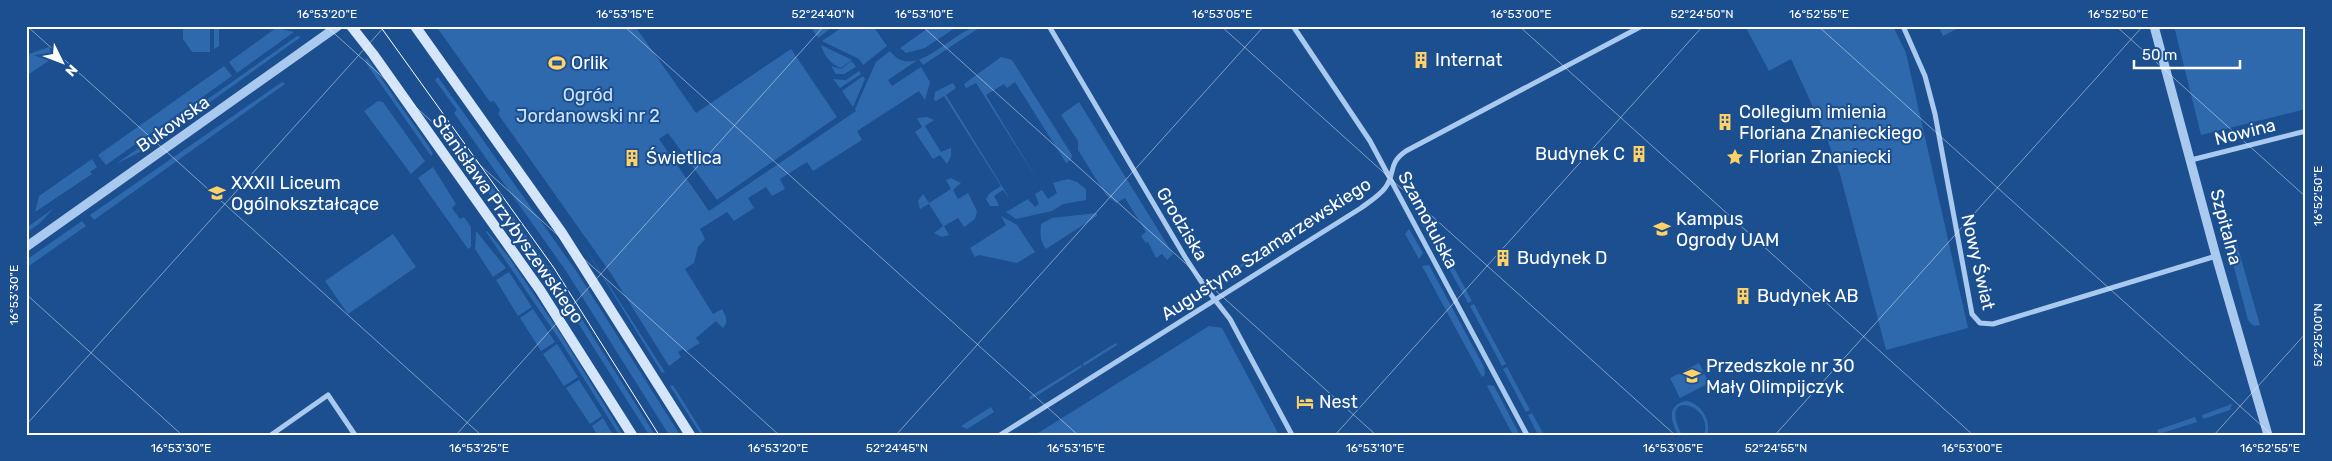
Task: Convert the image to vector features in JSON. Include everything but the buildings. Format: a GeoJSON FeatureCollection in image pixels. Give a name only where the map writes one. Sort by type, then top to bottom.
{"type":"FeatureCollection","features":[{"type":"Feature","properties":{"kind":"main road","name":"Stanisława Przybyszewskiego"},"geometry":{"type":"LineString","coordinates":[[351,26],[379,62],[540,290],[632,435]]}},
{"type":"Feature","properties":{"kind":"main road","name":"Stanisława Przybyszewskiego"},"geometry":{"type":"LineString","coordinates":[[415,26],[562,233],[690,435]]}},
{"type":"Feature","properties":{"kind":"street","name":"Bukowska"},"geometry":{"type":"LineString","coordinates":[[26,247],[338,26]]}},
{"type":"Feature","properties":{"kind":"street","name":"Grodziska"},"geometry":{"type":"LineString","coordinates":[[1049,26],[1185,257],[1214,300],[1230,319],[1292,435]]}},
{"type":"Feature","properties":{"kind":"street","name":"Szamotulska"},"geometry":{"type":"LineString","coordinates":[[1293,26],[1370,141],[1527,435]]}},
{"type":"Feature","properties":{"kind":"street","name":"Augustyna Szamarzewskiego"},"geometry":{"type":"LineString","coordinates":[[1000,435],[1365,205],[1386,187],[1392,165],[1406,151],[1642,26]]}},
{"type":"Feature","properties":{"kind":"street","name":"Nowy Świat"},"geometry":{"type":"LineString","coordinates":[[1903,26],[1925,76],[1935,114],[1972,314],[1980,323],[1993,324],[2216,256]]}},
{"type":"Feature","properties":{"kind":"street","name":"Szpitalna"},"geometry":{"type":"LineString","coordinates":[[2154,26],[2216,256],[2268,435]]}},
{"type":"Feature","properties":{"kind":"street","name":"Nowina"},"geometry":{"type":"LineString","coordinates":[[2191,160],[2306,131]]}},
{"type":"Feature","properties":{"kind":"street"},"geometry":{"type":"LineString","coordinates":[[271,435],[328,395],[355,435]]}},
{"type":"Feature","properties":{"kind":"green space"},"geometry":{"type":"Polygon","coordinates":[[[183,26],[210,26],[210,52],[192,52],[183,39],[183,26]]]}},
{"type":"Feature","properties":{"kind":"green space"},"geometry":{"type":"Polygon","coordinates":[[[214,26],[219,26],[219,46],[214,49],[214,26]]]}},
{"type":"Feature","properties":{"kind":"green space","name":"Ogród Jordanowski nr 2"},"geometry":{"type":"Polygon","coordinates":[[[436,26],[635,26],[696,113],[791,49],[837,117],[717,200],[668,133],[659,139],[709,211],[856,111],[855,109],[876,62],[890,51],[900,60],[911,61],[918,59],[888,80],[892,86],[921,67],[930,82],[925,100],[919,91],[857,131],[862,140],[813,171],[807,162],[780,179],[785,189],[772,196],[766,187],[748,198],[754,208],[734,221],[727,212],[700,229],[705,239],[698,247],[694,263],[685,269],[713,314],[722,309],[726,317],[726,323],[723,328],[716,321],[696,338],[700,343],[685,352],[683,349],[678,352],[681,357],[669,366],[612,275],[498,114],[500,110],[494,101],[490,102],[436,26]]]}},
{"type":"Feature","properties":{"kind":"green space"},"geometry":{"type":"Polygon","coordinates":[[[810,26],[834,26],[818,38],[810,26]]]}},
{"type":"Feature","properties":{"kind":"green space"},"geometry":{"type":"Polygon","coordinates":[[[844,26],[873,26],[887,46],[863,65],[859,59],[822,41],[844,26]]]}},
{"type":"Feature","properties":{"kind":"green space"},"geometry":{"type":"Polygon","coordinates":[[[931,26],[958,26],[925,48],[906,53],[900,48],[931,26]]]}},
{"type":"Feature","properties":{"kind":"green space"},"geometry":{"type":"Polygon","coordinates":[[[982,26],[923,65],[919,59],[971,28],[982,26]]]}},
{"type":"Feature","properties":{"kind":"green space"},"geometry":{"type":"Polygon","coordinates":[[[1745,26],[1893,26],[1906,53],[1968,328],[1886,350],[1840,174],[1824,131],[1791,59],[1769,71],[1745,26]]]}},
{"type":"Feature","properties":{"kind":"green space"},"geometry":{"type":"Polygon","coordinates":[[[1938,26],[1962,26],[1943,36],[1938,26]]]}},
{"type":"Feature","properties":{"kind":"green space"},"geometry":{"type":"Polygon","coordinates":[[[2174,26],[2306,26],[2306,109],[2201,135],[2174,26]]]}},
{"type":"Feature","properties":{"kind":"green space"},"geometry":{"type":"Polygon","coordinates":[[[276,28],[294,32],[237,73],[229,62],[276,28]]]}},
{"type":"Feature","properties":{"kind":"green space"},"geometry":{"type":"Polygon","coordinates":[[[297,36],[301,37],[140,152],[116,164],[297,36]]]}},
{"type":"Feature","properties":{"kind":"green space"},"geometry":{"type":"Polygon","coordinates":[[[821,45],[852,60],[841,68],[837,67],[828,59],[821,45]]]}},
{"type":"Feature","properties":{"kind":"green space"},"geometry":{"type":"Polygon","coordinates":[[[49,47],[53,58],[26,76],[26,55],[49,47]]]}},
{"type":"Feature","properties":{"kind":"green space"},"geometry":{"type":"Polygon","coordinates":[[[1001,57],[1012,60],[1072,155],[1071,160],[1066,163],[1015,82],[1007,88],[1004,84],[986,95],[1038,181],[976,83],[966,88],[964,84],[1001,57]]]}},
{"type":"Feature","properties":{"kind":"green space"},"geometry":{"type":"Polygon","coordinates":[[[367,58],[428,145],[433,154],[431,156],[366,63],[365,60],[367,58]]]}},
{"type":"Feature","properties":{"kind":"green space"},"geometry":{"type":"Polygon","coordinates":[[[852,61],[856,67],[844,74],[836,74],[831,66],[841,69],[852,61]]]}},
{"type":"Feature","properties":{"kind":"green space"},"geometry":{"type":"Polygon","coordinates":[[[224,66],[232,76],[106,165],[98,155],[224,66]]]}},
{"type":"Feature","properties":{"kind":"green space"},"geometry":{"type":"Polygon","coordinates":[[[859,71],[861,74],[840,88],[833,79],[846,80],[859,71]]]}},
{"type":"Feature","properties":{"kind":"green space"},"geometry":{"type":"Polygon","coordinates":[[[863,76],[865,79],[853,107],[842,91],[863,76]]]}},
{"type":"Feature","properties":{"kind":"green space"},"geometry":{"type":"Polygon","coordinates":[[[438,77],[577,272],[680,435],[669,435],[566,271],[454,113],[457,110],[435,80],[438,77]]]}},
{"type":"Feature","properties":{"kind":"green space"},"geometry":{"type":"Polygon","coordinates":[[[282,82],[285,84],[94,220],[90,215],[282,82]]]}},
{"type":"Feature","properties":{"kind":"green space"},"geometry":{"type":"Polygon","coordinates":[[[953,83],[956,88],[946,95],[1010,199],[1003,190],[994,196],[998,206],[990,206],[986,199],[990,193],[1001,186],[944,96],[936,101],[934,100],[935,92],[953,83]]]}},
{"type":"Feature","properties":{"kind":"green space"},"geometry":{"type":"Polygon","coordinates":[[[378,101],[383,102],[425,161],[411,174],[364,111],[378,101]]]}},
{"type":"Feature","properties":{"kind":"green space"},"geometry":{"type":"Polygon","coordinates":[[[1079,102],[1173,254],[1167,260],[1162,254],[1156,258],[1148,242],[1146,243],[1141,236],[1146,232],[1125,198],[1116,203],[1106,195],[1078,150],[1078,141],[1061,115],[1079,102]]]}},
{"type":"Feature","properties":{"kind":"green space"},"geometry":{"type":"Polygon","coordinates":[[[927,117],[934,120],[925,126],[941,152],[951,148],[951,156],[947,164],[940,155],[933,159],[915,132],[922,127],[917,118],[927,117]]]}},
{"type":"Feature","properties":{"kind":"green space"},"geometry":{"type":"Polygon","coordinates":[[[445,120],[556,278],[655,435],[649,435],[552,282],[439,124],[445,120]]]}},
{"type":"Feature","properties":{"kind":"green space"},"geometry":{"type":"Polygon","coordinates":[[[92,159],[97,167],[90,172],[92,174],[35,212],[39,196],[92,159]]]}},
{"type":"Feature","properties":{"kind":"green space"},"geometry":{"type":"Polygon","coordinates":[[[433,167],[456,204],[452,208],[460,219],[464,217],[471,227],[471,247],[468,249],[418,178],[433,167]]]}},
{"type":"Feature","properties":{"kind":"green space"},"geometry":{"type":"Polygon","coordinates":[[[951,178],[961,183],[953,190],[958,199],[968,193],[977,211],[975,219],[964,227],[958,218],[944,226],[949,235],[942,237],[934,233],[943,226],[929,204],[920,209],[918,201],[923,194],[929,203],[951,189],[946,180],[951,178]]]}},
{"type":"Feature","properties":{"kind":"green space"},"geometry":{"type":"Polygon","coordinates":[[[1068,179],[1077,182],[1086,189],[1086,200],[1063,204],[1052,211],[1016,219],[1006,212],[1028,199],[1035,207],[1039,204],[1035,194],[1042,190],[1048,199],[1057,193],[1053,183],[1068,179]]]}},
{"type":"Feature","properties":{"kind":"green space"},"geometry":{"type":"Polygon","coordinates":[[[54,208],[40,223],[26,233],[26,228],[54,208]]]}},
{"type":"Feature","properties":{"kind":"green space"},"geometry":{"type":"Polygon","coordinates":[[[1097,213],[1097,216],[1046,249],[1041,237],[1041,224],[1052,218],[1097,213]]]}},
{"type":"Feature","properties":{"kind":"green space"},"geometry":{"type":"Polygon","coordinates":[[[1001,216],[1017,225],[1035,252],[1017,263],[979,255],[975,257],[970,248],[1006,225],[1001,216]]]}},
{"type":"Feature","properties":{"kind":"green space"},"geometry":{"type":"Polygon","coordinates":[[[82,221],[86,226],[26,268],[26,260],[82,221]]]}},
{"type":"Feature","properties":{"kind":"green space"},"geometry":{"type":"Polygon","coordinates":[[[1430,223],[1444,248],[1440,250],[1436,244],[1431,242],[1422,224],[1430,223]]]}},
{"type":"Feature","properties":{"kind":"green space"},"geometry":{"type":"Polygon","coordinates":[[[1409,229],[1423,253],[1419,259],[1405,234],[1409,229]]]}},
{"type":"Feature","properties":{"kind":"green space"},"geometry":{"type":"Polygon","coordinates":[[[476,231],[506,268],[493,277],[475,249],[476,231]]]}},
{"type":"Feature","properties":{"kind":"green space"},"geometry":{"type":"Polygon","coordinates":[[[487,231],[508,256],[560,333],[623,435],[619,435],[561,342],[487,231]]]}},
{"type":"Feature","properties":{"kind":"green space"},"geometry":{"type":"Polygon","coordinates":[[[393,234],[416,267],[348,314],[325,281],[393,234]]]}},
{"type":"Feature","properties":{"kind":"green space"},"geometry":{"type":"Polygon","coordinates":[[[2235,238],[2260,325],[2253,325],[2248,320],[2227,241],[2235,238]]]}},
{"type":"Feature","properties":{"kind":"green space"},"geometry":{"type":"Polygon","coordinates":[[[580,240],[665,372],[662,373],[580,240]]]}},
{"type":"Feature","properties":{"kind":"green space"},"geometry":{"type":"Polygon","coordinates":[[[1274,244],[1274,247],[1233,272],[1232,270],[1274,244]]]}},
{"type":"Feature","properties":{"kind":"green space"},"geometry":{"type":"Polygon","coordinates":[[[1445,251],[1472,301],[1468,303],[1441,254],[1445,251]]]}},
{"type":"Feature","properties":{"kind":"green space"},"geometry":{"type":"Polygon","coordinates":[[[1429,265],[1484,367],[1485,375],[1482,377],[1422,266],[1429,265]]]}},
{"type":"Feature","properties":{"kind":"green space"},"geometry":{"type":"Polygon","coordinates":[[[509,272],[532,307],[518,316],[496,280],[509,272]]]}},
{"type":"Feature","properties":{"kind":"green space"},"geometry":{"type":"Polygon","coordinates":[[[1474,304],[1506,364],[1502,366],[1470,306],[1474,304]]]}},
{"type":"Feature","properties":{"kind":"green space"},"geometry":{"type":"Polygon","coordinates":[[[533,309],[555,342],[541,351],[520,318],[533,309]]]}},
{"type":"Feature","properties":{"kind":"green space"},"geometry":{"type":"Polygon","coordinates":[[[1209,326],[1222,328],[1279,435],[1035,435],[1209,326]]]}},
{"type":"Feature","properties":{"kind":"green space"},"geometry":{"type":"Polygon","coordinates":[[[1116,343],[1117,345],[1084,366],[1082,364],[1116,343]]]}},
{"type":"Feature","properties":{"kind":"green space"},"geometry":{"type":"Polygon","coordinates":[[[557,344],[578,377],[564,386],[543,354],[557,344]]]}},
{"type":"Feature","properties":{"kind":"green space"},"geometry":{"type":"Polygon","coordinates":[[[1699,363],[1709,383],[1680,398],[1670,378],[1699,363]]]}},
{"type":"Feature","properties":{"kind":"green space"},"geometry":{"type":"Polygon","coordinates":[[[1081,365],[1082,367],[1030,400],[1029,397],[1081,365]]]}},
{"type":"Feature","properties":{"kind":"green space"},"geometry":{"type":"Polygon","coordinates":[[[1507,367],[1530,410],[1526,412],[1503,369],[1507,367]]]}},
{"type":"Feature","properties":{"kind":"green space"},"geometry":{"type":"Polygon","coordinates":[[[579,380],[602,416],[590,424],[566,388],[579,380]]]}},
{"type":"Feature","properties":{"kind":"green space"},"geometry":{"type":"Polygon","coordinates":[[[673,385],[704,435],[701,435],[670,386],[673,385]]]}},
{"type":"Feature","properties":{"kind":"green space"},"geometry":{"type":"Polygon","coordinates":[[[1487,386],[1494,386],[1520,435],[1513,435],[1487,386]]]}},
{"type":"Feature","properties":{"kind":"green space"},"geometry":{"type":"Polygon","coordinates":[[[1686,401],[1701,409],[1707,419],[1707,435],[1704,435],[1705,424],[1702,415],[1687,405],[1680,406],[1676,410],[1676,420],[1682,435],[1678,435],[1673,424],[1672,414],[1675,406],[1686,401]]]}},
{"type":"Feature","properties":{"kind":"green space"},"geometry":{"type":"Polygon","coordinates":[[[2232,404],[2230,410],[2203,419],[2202,415],[2232,404]]]}},
{"type":"Feature","properties":{"kind":"green space"},"geometry":{"type":"Polygon","coordinates":[[[991,407],[994,412],[967,429],[961,426],[991,407]]]}},
{"type":"Feature","properties":{"kind":"green space"},"geometry":{"type":"Polygon","coordinates":[[[1532,413],[1544,435],[1538,435],[1528,415],[1532,413]]]}},
{"type":"Feature","properties":{"kind":"green space"},"geometry":{"type":"Polygon","coordinates":[[[2195,417],[2197,422],[2159,434],[2157,430],[2195,417]]]}},
{"type":"Feature","properties":{"kind":"green space"},"geometry":{"type":"Polygon","coordinates":[[[603,418],[613,435],[597,435],[592,426],[603,418]]]}},
{"type":"Feature","properties":{"kind":"tram line"},"geometry":{"type":"LineString","coordinates":[[380,26],[554,268],[659,435]]}},
{"type":"Feature","properties":{"kind":"place","name":"Internat"},"geometry":{"type":"Point","coordinates":[1421,60]}},
{"type":"Feature","properties":{"kind":"place","name":"Orlik"},"geometry":{"type":"Point","coordinates":[557,63]}},
{"type":"Feature","properties":{"kind":"place","name":"Collegium imienia Floriana Znanieckiego"},"geometry":{"type":"Point","coordinates":[1725,122]}},
{"type":"Feature","properties":{"kind":"place","name":"Budynek C"},"geometry":{"type":"Point","coordinates":[1639,154]}},
{"type":"Feature","properties":{"kind":"place","name":"Florian Znaniecki"},"geometry":{"type":"Point","coordinates":[1735,157]}},
{"type":"Feature","properties":{"kind":"place","name":"Świetlica"},"geometry":{"type":"Point","coordinates":[632,158]}},
{"type":"Feature","properties":{"kind":"place","name":"XXXII Liceum Ogólnokształcące"},"geometry":{"type":"Point","coordinates":[217,193]}},
{"type":"Feature","properties":{"kind":"place","name":"Kampus Ogrody UAM"},"geometry":{"type":"Point","coordinates":[1662,229]}},
{"type":"Feature","properties":{"kind":"place","name":"Budynek D"},"geometry":{"type":"Point","coordinates":[1503,258]}},
{"type":"Feature","properties":{"kind":"place","name":"Budynek AB"},"geometry":{"type":"Point","coordinates":[1743,296]}},
{"type":"Feature","properties":{"kind":"place","name":"Przedszkole nr 30 Mały Olimpijczyk"},"geometry":{"type":"Point","coordinates":[1692,376]}},
{"type":"Feature","properties":{"kind":"place","name":"Nest"},"geometry":{"type":"Point","coordinates":[1305,402]}}]}
